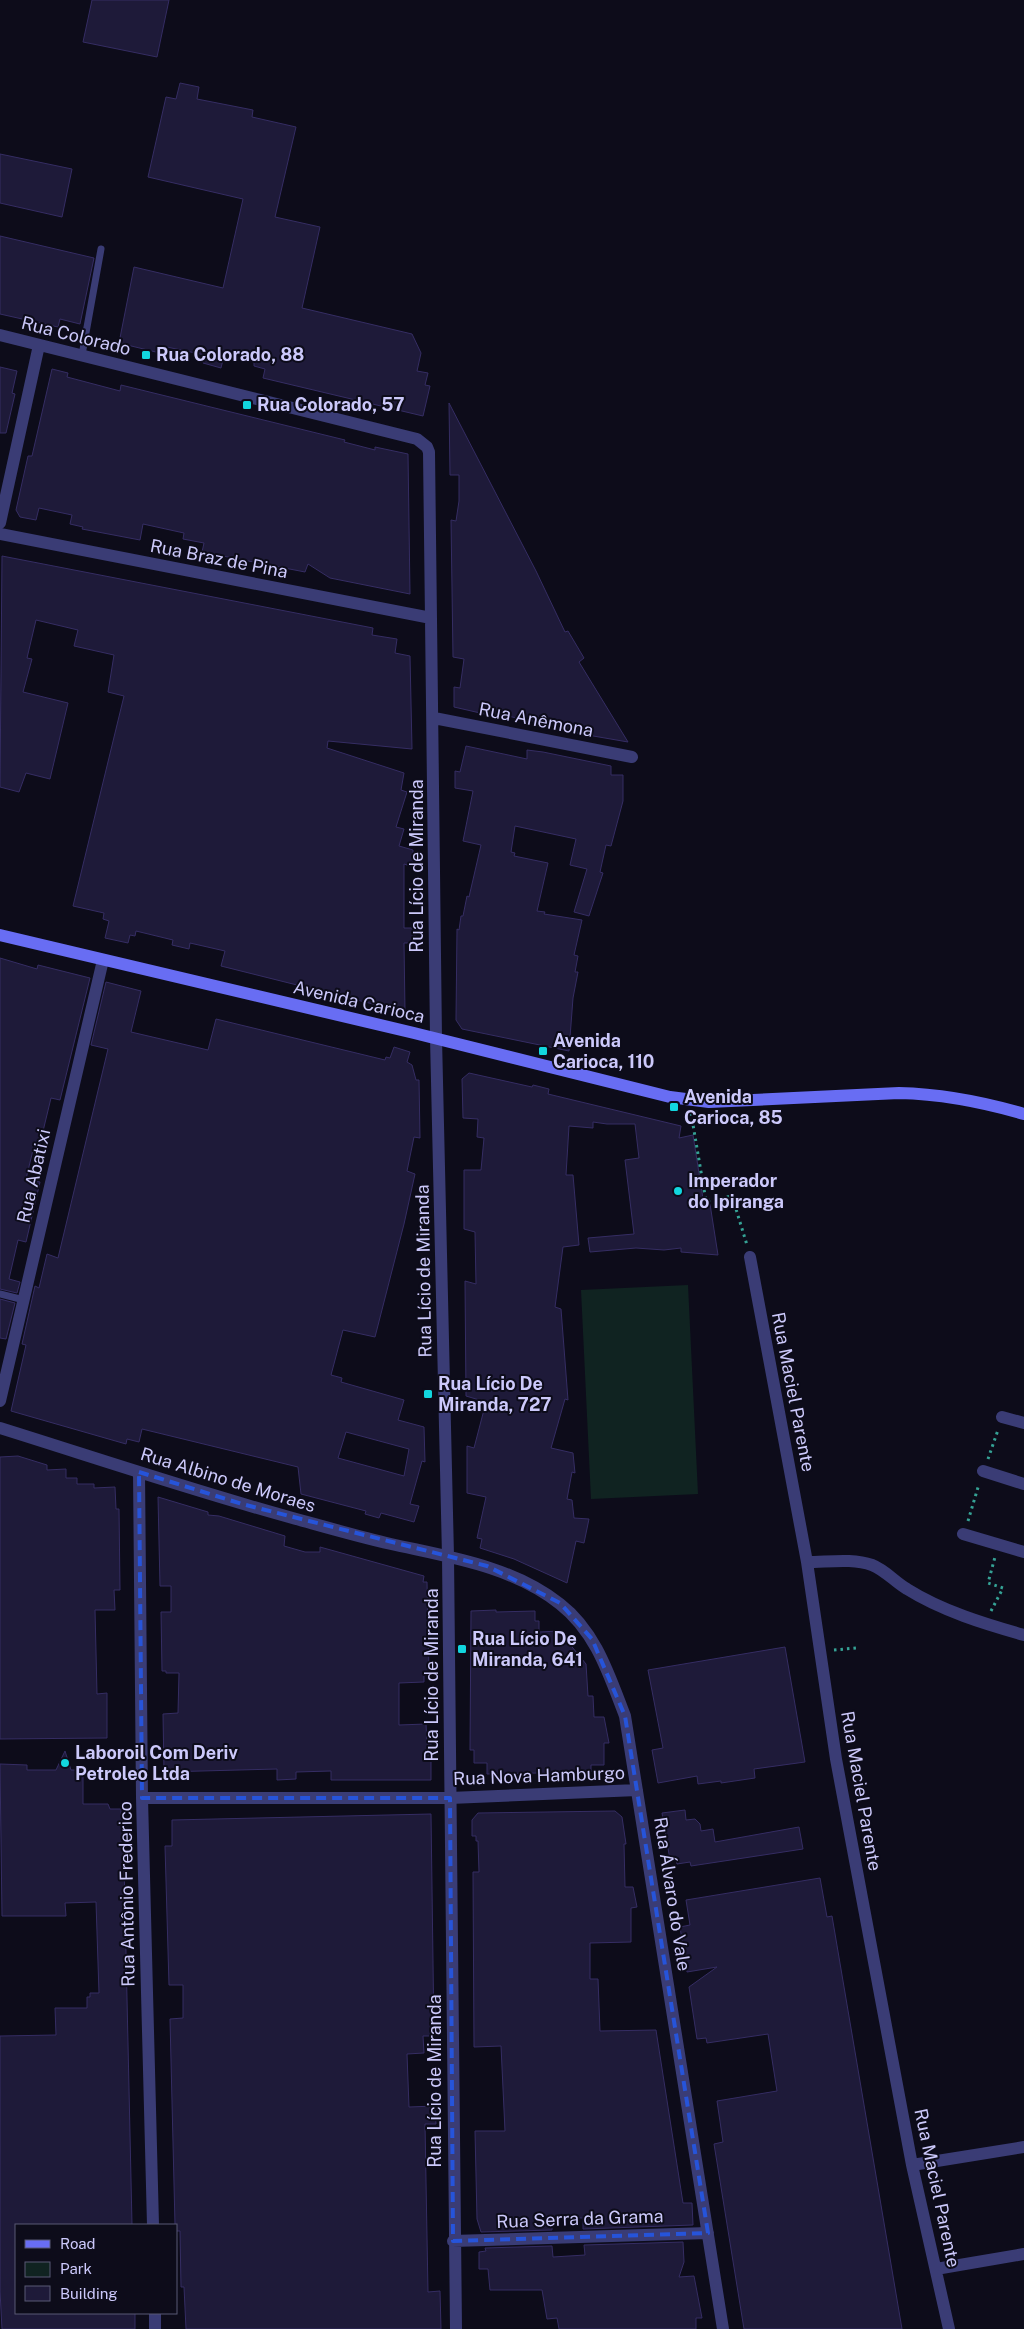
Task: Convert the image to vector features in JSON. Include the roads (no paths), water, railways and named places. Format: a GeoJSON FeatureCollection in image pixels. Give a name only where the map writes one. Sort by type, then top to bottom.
{"type":"FeatureCollection","features":[{"type":"Feature","properties":{"kind":"street","name":"Rua Colorado"},"geometry":{"type":"LineString","coordinates":[[0,335],[417,439],[427,446],[429,452]]}},
{"type":"Feature","properties":{"kind":"street"},"geometry":{"type":"LineString","coordinates":[[0,523],[38,345]]}},
{"type":"Feature","properties":{"kind":"street","name":"Rua Lício de Miranda"},"geometry":{"type":"LineString","coordinates":[[429,452],[430,618],[434,718],[436,1038],[448,1556],[456,2329]]}},
{"type":"Feature","properties":{"kind":"street","name":"Rua Braz de Pina"},"geometry":{"type":"LineString","coordinates":[[0,534],[430,618]]}},
{"type":"Feature","properties":{"kind":"street","name":"Rua Anêmona"},"geometry":{"type":"LineString","coordinates":[[434,718],[632,757]]}},
{"type":"Feature","properties":{"kind":"street","name":"Avenida Carioca"},"geometry":{"type":"LineString","coordinates":[[0,935],[436,1038],[670,1097],[709,1102],[925,1094],[1001,1107],[1024,1114]]}},
{"type":"Feature","properties":{"kind":"street","name":"Rua Abatixi"},"geometry":{"type":"LineString","coordinates":[[0,1401],[103,960]]}},
{"type":"Feature","properties":{"kind":"street","name":"Rua Maciel Parente"},"geometry":{"type":"LineString","coordinates":[[750,1257],[808,1562],[836,1759],[912,2165],[949,2329]]}},
{"type":"Feature","properties":{"kind":"street"},"geometry":{"type":"LineString","coordinates":[[1002,1417],[1024,1424]]}},
{"type":"Feature","properties":{"kind":"street","name":"Rua Albino de Moraes"},"geometry":{"type":"LineString","coordinates":[[0,1428],[251,1506],[389,1544],[448,1556]]}},
{"type":"Feature","properties":{"kind":"street","name":"Rua Antônio Frederico"},"geometry":{"type":"LineString","coordinates":[[139,1472],[142,1798],[153,2224]]}},
{"type":"Feature","properties":{"kind":"street"},"geometry":{"type":"LineString","coordinates":[[984,1472],[1024,1484]]}},
{"type":"Feature","properties":{"kind":"street"},"geometry":{"type":"LineString","coordinates":[[963,1534],[1024,1552]]}},
{"type":"Feature","properties":{"kind":"street","name":"Rua Álvaro do Vale"},"geometry":{"type":"LineString","coordinates":[[448,1556],[488,1566],[515,1578],[560,1603],[576,1618],[592,1639],[605,1663],[625,1716],[723,2329]]}},
{"type":"Feature","properties":{"kind":"street"},"geometry":{"type":"LineString","coordinates":[[808,1562],[848,1562],[873,1565],[906,1589],[985,1624],[1024,1635]]}},
{"type":"Feature","properties":{"kind":"street","name":"Rua Nova Hamburgo"},"geometry":{"type":"LineString","coordinates":[[142,1798],[450,1798],[637,1790]]}},
{"type":"Feature","properties":{"kind":"street"},"geometry":{"type":"LineString","coordinates":[[912,2165],[1024,2147]]}},
{"type":"Feature","properties":{"kind":"street","name":"Rua Serra da Grama"},"geometry":{"type":"LineString","coordinates":[[454,2241],[708,2233]]}},
{"type":"Feature","properties":{"kind":"street"},"geometry":{"type":"LineString","coordinates":[[936,2269],[1024,2254]]}},
{"type":"Feature","properties":{"kind":"street"},"geometry":{"type":"LineString","coordinates":[[155,2314],[155,2329]]}},
{"type":"Feature","properties":{"kind":"lane"},"geometry":{"type":"LineString","coordinates":[[82,355],[101,248]]}},
{"type":"Feature","properties":{"kind":"lane"},"geometry":{"type":"LineString","coordinates":[[0,1294],[24,1300]]}},
{"type":"Feature","properties":{"kind":"place","name":"Rua Colorado, 88"},"geometry":{"type":"Point","coordinates":[146,355]}},
{"type":"Feature","properties":{"kind":"place","name":"Rua Colorado, 57"},"geometry":{"type":"Point","coordinates":[247,405]}},
{"type":"Feature","properties":{"kind":"place","name":"Avenida Carioca, 110"},"geometry":{"type":"Point","coordinates":[543,1051]}},
{"type":"Feature","properties":{"kind":"place","name":"Avenida Carioca, 85"},"geometry":{"type":"Point","coordinates":[674,1107]}},
{"type":"Feature","properties":{"kind":"place","name":"Imperador do Ipiranga"},"geometry":{"type":"Point","coordinates":[678,1191]}},
{"type":"Feature","properties":{"kind":"place","name":"Rua Lício De Miranda, 727"},"geometry":{"type":"Point","coordinates":[428,1394]}},
{"type":"Feature","properties":{"kind":"place","name":"Rua Lício De Miranda, 641"},"geometry":{"type":"Point","coordinates":[462,1649]}},
{"type":"Feature","properties":{"kind":"place","name":"Laboroil Com Deriv Petroleo Ltda"},"geometry":{"type":"Point","coordinates":[65,1763]}}]}
